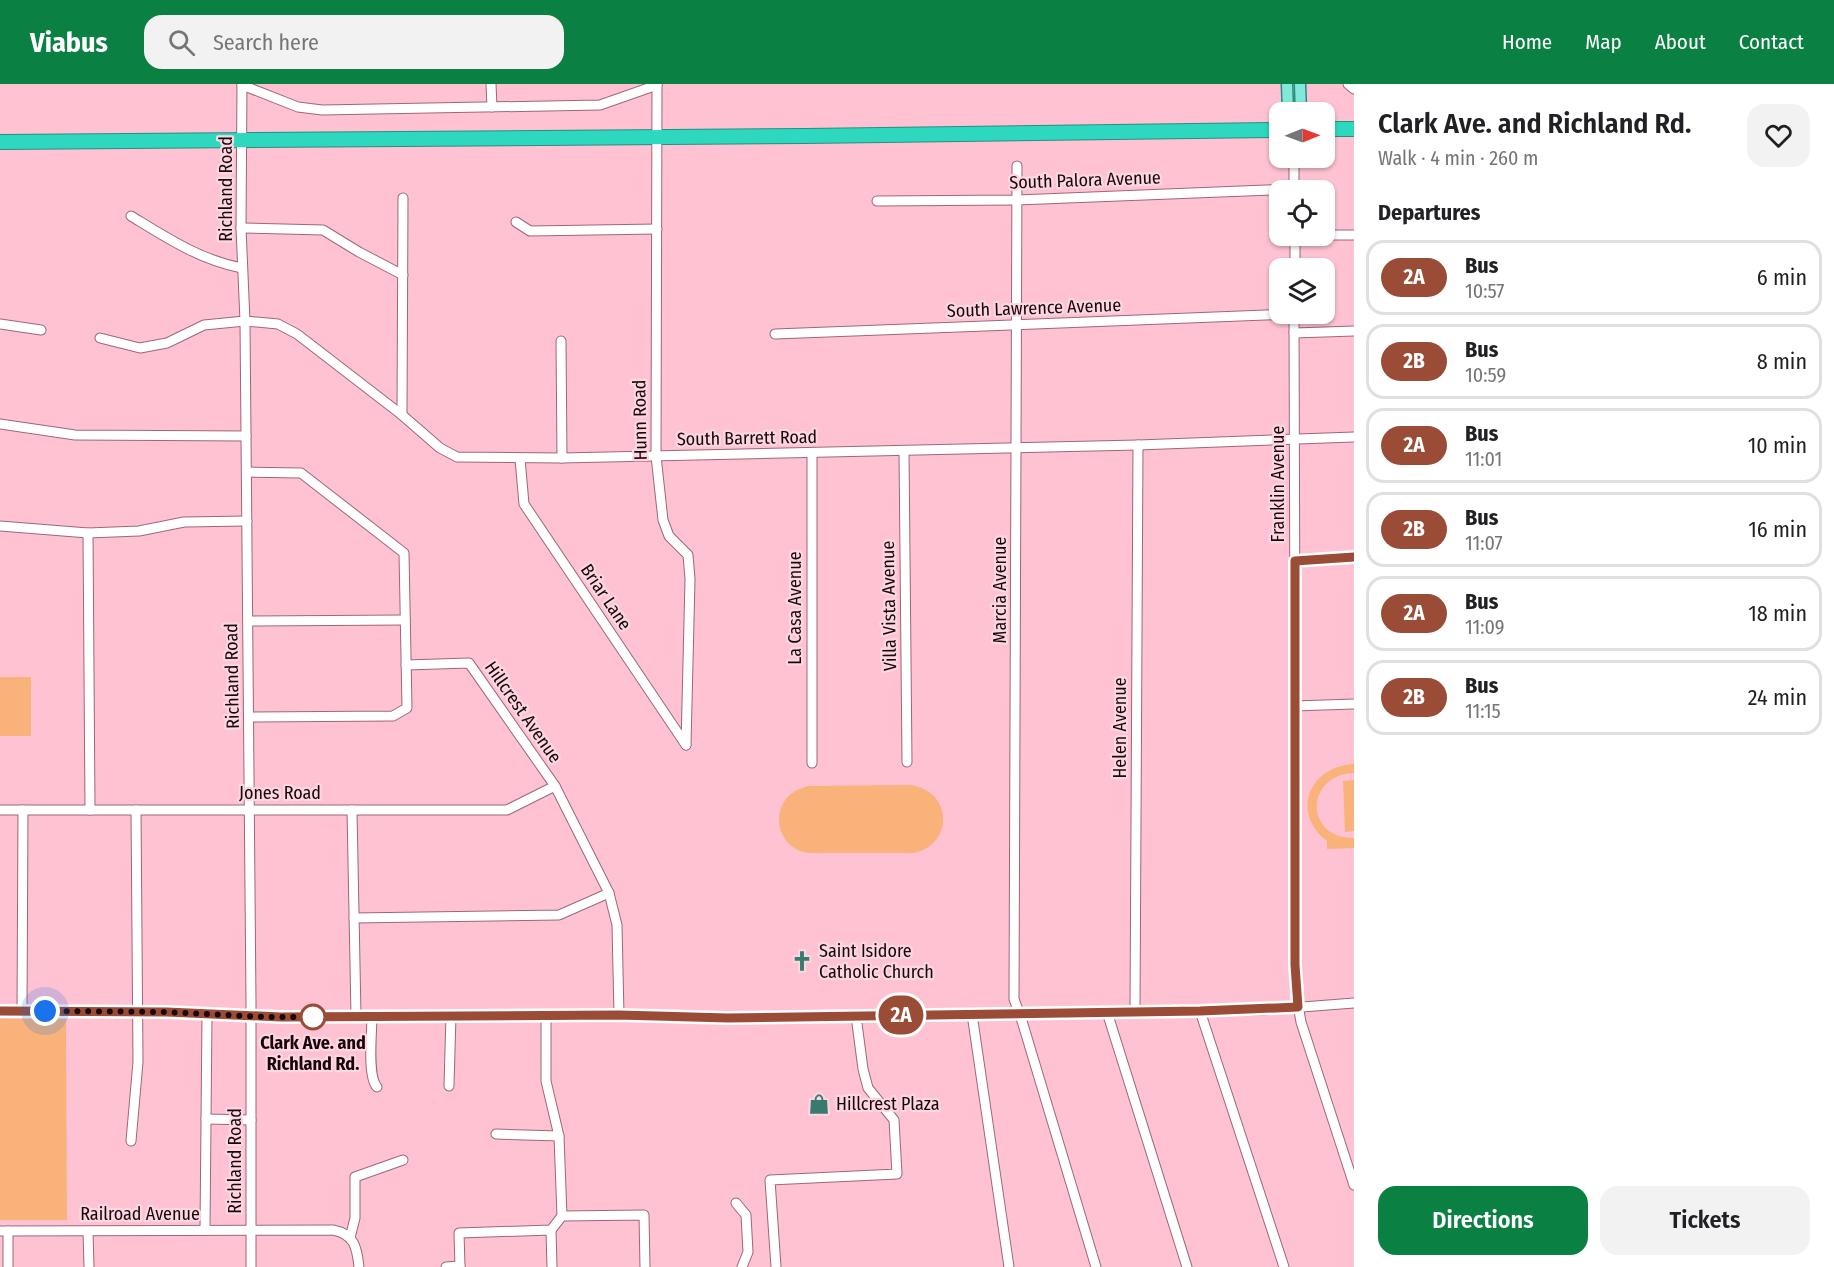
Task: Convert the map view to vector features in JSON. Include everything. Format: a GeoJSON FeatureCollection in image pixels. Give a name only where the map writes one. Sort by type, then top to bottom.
{"type":"FeatureCollection","features":[{"type":"Feature","properties":{"kind":"highway"},"geometry":{"type":"LineString","coordinates":[[1335,129],[1354,129]]}},
{"type":"Feature","properties":{"kind":"highway"},"geometry":{"type":"LineString","coordinates":[[0,141],[243,141],[1269,130]]}},
{"type":"Feature","properties":{"kind":"main road"},"geometry":{"type":"LineString","coordinates":[[1287,84],[1288,102]]}},
{"type":"Feature","properties":{"kind":"main road"},"geometry":{"type":"LineString","coordinates":[[1300,84],[1300,102]]}},
{"type":"Feature","properties":{"kind":"street"},"geometry":{"type":"LineString","coordinates":[[242,84],[298,107],[322,110],[600,105],[657,84]]}},
{"type":"Feature","properties":{"kind":"street","name":"Richland Road"},"geometry":{"type":"LineString","coordinates":[[242,84],[241,228],[245,321],[252,1016],[251,1267]]}},
{"type":"Feature","properties":{"kind":"street"},"geometry":{"type":"LineString","coordinates":[[491,84],[492,107]]}},
{"type":"Feature","properties":{"kind":"street","name":"Hunn Road"},"geometry":{"type":"LineString","coordinates":[[657,84],[656,456],[663,520],[669,536],[688,555],[690,579],[686,745]]}},
{"type":"Feature","properties":{"kind":"street"},"geometry":{"type":"LineString","coordinates":[[1348,84],[1354,89]]}},
{"type":"Feature","properties":{"kind":"street","name":"Marcia Avenue"},"geometry":{"type":"LineString","coordinates":[[1017,166],[1014,999],[1096,1267]]}},
{"type":"Feature","properties":{"kind":"street","name":"South Palora Avenue"},"geometry":{"type":"LineString","coordinates":[[877,201],[1017,200],[1269,191]]}},
{"type":"Feature","properties":{"kind":"street"},"geometry":{"type":"LineString","coordinates":[[402,415],[403,198]]}},
{"type":"Feature","properties":{"kind":"street"},"geometry":{"type":"LineString","coordinates":[[131,216],[189,251],[220,264],[242,268]]}},
{"type":"Feature","properties":{"kind":"street"},"geometry":{"type":"LineString","coordinates":[[516,222],[530,231],[657,229]]}},
{"type":"Feature","properties":{"kind":"street"},"geometry":{"type":"LineString","coordinates":[[241,228],[323,230],[358,252],[403,275]]}},
{"type":"Feature","properties":{"kind":"street"},"geometry":{"type":"LineString","coordinates":[[1335,235],[1354,235]]}},
{"type":"Feature","properties":{"kind":"street","name":"South Lawrence Avenue"},"geometry":{"type":"LineString","coordinates":[[775,334],[1269,315]]}},
{"type":"Feature","properties":{"kind":"street","name":"South Barrett Road"},"geometry":{"type":"LineString","coordinates":[[100,338],[140,348],[167,343],[204,325],[245,321],[278,324],[297,333],[402,415],[440,448],[457,457],[520,459],[904,451],[1354,437]]}},
{"type":"Feature","properties":{"kind":"street"},"geometry":{"type":"LineString","coordinates":[[0,324],[41,330]]}},
{"type":"Feature","properties":{"kind":"street","name":"Franklin Avenue"},"geometry":{"type":"LineString","coordinates":[[1294,324],[1295,978],[1298,1007],[1354,1185]]}},
{"type":"Feature","properties":{"kind":"street"},"geometry":{"type":"LineString","coordinates":[[1294,333],[1354,331]]}},
{"type":"Feature","properties":{"kind":"street"},"geometry":{"type":"LineString","coordinates":[[561,341],[562,458]]}},
{"type":"Feature","properties":{"kind":"street"},"geometry":{"type":"LineString","coordinates":[[0,424],[75,435],[246,436]]}},
{"type":"Feature","properties":{"kind":"street","name":"Helen Avenue"},"geometry":{"type":"LineString","coordinates":[[1135,1011],[1138,445]]}},
{"type":"Feature","properties":{"kind":"street","name":"Villa Vista Avenue"},"geometry":{"type":"LineString","coordinates":[[904,451],[907,762]]}},
{"type":"Feature","properties":{"kind":"street","name":"La Casa Avenue"},"geometry":{"type":"LineString","coordinates":[[812,453],[812,763]]}},
{"type":"Feature","properties":{"kind":"street","name":"Briar Lane"},"geometry":{"type":"LineString","coordinates":[[520,459],[524,504],[686,745]]}},
{"type":"Feature","properties":{"kind":"street"},"geometry":{"type":"LineString","coordinates":[[246,472],[301,473],[404,553],[407,708],[393,716],[249,717]]}},
{"type":"Feature","properties":{"kind":"street"},"geometry":{"type":"LineString","coordinates":[[0,526],[88,533],[139,531],[183,522],[247,521]]}},
{"type":"Feature","properties":{"kind":"street"},"geometry":{"type":"LineString","coordinates":[[88,533],[90,810]]}},
{"type":"Feature","properties":{"kind":"street"},"geometry":{"type":"LineString","coordinates":[[1295,561],[1354,557]]}},
{"type":"Feature","properties":{"kind":"street"},"geometry":{"type":"LineString","coordinates":[[248,621],[405,620]]}},
{"type":"Feature","properties":{"kind":"street","name":"Hillcrest Avenue"},"geometry":{"type":"LineString","coordinates":[[406,664],[469,663],[555,786],[609,893],[617,925],[619,1015]]}},
{"type":"Feature","properties":{"kind":"street"},"geometry":{"type":"LineString","coordinates":[[1294,706],[1354,704]]}},
{"type":"Feature","properties":{"kind":"street","name":"Jones Road"},"geometry":{"type":"LineString","coordinates":[[0,810],[507,810],[555,786]]}},
{"type":"Feature","properties":{"kind":"street"},"geometry":{"type":"LineString","coordinates":[[22,1011],[23,810]]}},
{"type":"Feature","properties":{"kind":"street"},"geometry":{"type":"LineString","coordinates":[[131,1141],[138,1075],[136,810]]}},
{"type":"Feature","properties":{"kind":"street"},"geometry":{"type":"LineString","coordinates":[[352,810],[356,1016]]}},
{"type":"Feature","properties":{"kind":"street"},"geometry":{"type":"LineString","coordinates":[[354,918],[559,915],[609,893]]}},
{"type":"Feature","properties":{"kind":"street"},"geometry":{"type":"LineString","coordinates":[[0,1011],[252,1016],[619,1015],[728,1018],[1200,1011],[1354,1003]]}},
{"type":"Feature","properties":{"kind":"street"},"geometry":{"type":"LineString","coordinates":[[1200,1011],[1284,1267]]}},
{"type":"Feature","properties":{"kind":"street"},"geometry":{"type":"LineString","coordinates":[[1107,1012],[1187,1267]]}},
{"type":"Feature","properties":{"kind":"street"},"geometry":{"type":"LineString","coordinates":[[205,1230],[207,1014]]}},
{"type":"Feature","properties":{"kind":"street"},"geometry":{"type":"LineString","coordinates":[[972,1014],[1009,1267]]}},
{"type":"Feature","properties":{"kind":"street"},"geometry":{"type":"LineString","coordinates":[[372,1016],[372,1074],[374,1085],[377,1087]]}},
{"type":"Feature","properties":{"kind":"street"},"geometry":{"type":"LineString","coordinates":[[449,1086],[451,1016]]}},
{"type":"Feature","properties":{"kind":"street"},"geometry":{"type":"LineString","coordinates":[[546,1016],[546,1081],[559,1136],[562,1216],[551,1230],[552,1267]]}},
{"type":"Feature","properties":{"kind":"street"},"geometry":{"type":"LineString","coordinates":[[776,1267],[770,1180],[897,1174],[894,1120],[868,1088],[862,1063],[856,1016]]}},
{"type":"Feature","properties":{"kind":"street"},"geometry":{"type":"LineString","coordinates":[[206,1119],[251,1119]]}},
{"type":"Feature","properties":{"kind":"street"},"geometry":{"type":"LineString","coordinates":[[496,1134],[559,1136]]}},
{"type":"Feature","properties":{"kind":"street"},"geometry":{"type":"LineString","coordinates":[[359,1267],[356,1246],[350,1238],[355,1218],[355,1177],[403,1160]]}},
{"type":"Feature","properties":{"kind":"street"},"geometry":{"type":"LineString","coordinates":[[736,1203],[746,1215],[748,1252],[742,1267]]}},
{"type":"Feature","properties":{"kind":"street"},"geometry":{"type":"LineString","coordinates":[[562,1216],[644,1215],[645,1267]]}},
{"type":"Feature","properties":{"kind":"street","name":"Railroad Avenue"},"geometry":{"type":"LineString","coordinates":[[4,1231],[333,1230],[340,1231],[350,1238]]}},
{"type":"Feature","properties":{"kind":"street"},"geometry":{"type":"LineString","coordinates":[[446,1267],[460,1267],[459,1233],[551,1230]]}},
{"type":"Feature","properties":{"kind":"street"},"geometry":{"type":"LineString","coordinates":[[4,1231],[8,1267]]}},
{"type":"Feature","properties":{"kind":"street"},"geometry":{"type":"LineString","coordinates":[[88,1231],[89,1267]]}},
{"type":"Feature","properties":{"kind":"shaded area"},"geometry":{"type":"Polygon","coordinates":[[[0,677],[31,677],[31,736],[0,736],[0,677]]]}},
{"type":"Feature","properties":{"kind":"shaded area"},"geometry":{"type":"Polygon","coordinates":[[[1354,764],[1354,773],[1338,776],[1326,784],[1319,795],[1317,807],[1319,818],[1326,829],[1338,836],[1354,838],[1354,848],[1327,849],[1327,841],[1309,817],[1310,792],[1316,782],[1326,773],[1354,764]]]}},
{"type":"Feature","properties":{"kind":"shaded area"},"geometry":{"type":"Polygon","coordinates":[[[1354,780],[1354,831],[1345,832],[1343,781],[1354,780]]]}},
{"type":"Feature","properties":{"kind":"shaded area"},"geometry":{"type":"Polygon","coordinates":[[[909,785],[923,789],[934,796],[940,806],[943,817],[942,829],[937,839],[927,848],[914,853],[810,853],[800,851],[791,846],[781,830],[780,811],[791,794],[808,786],[909,785]]]}},
{"type":"Feature","properties":{"kind":"shaded area"},"geometry":{"type":"Polygon","coordinates":[[[0,1019],[66,1019],[67,1220],[0,1220],[0,1019]]]}},
{"type":"Feature","properties":{"kind":"bus line","name":"2A"},"geometry":{"type":"LineString","coordinates":[[0,1011],[167,1012],[281,1017],[619,1015],[728,1018],[1262,1010],[1298,1007],[1295,965],[1295,561],[1354,557]]}},
{"type":"Feature","properties":{"kind":"place","name":"Saint Isidore Catholic Church"},"geometry":{"type":"Point","coordinates":[802,961]}},
{"type":"Feature","properties":{"kind":"place","name":"Clark Ave. and Richland Rd."},"geometry":{"type":"Point","coordinates":[313,1017]}},
{"type":"Feature","properties":{"kind":"place","name":"Hillcrest Plaza"},"geometry":{"type":"Point","coordinates":[819,1104]}},
{"type":"Feature","properties":{"kind":"route"},"geometry":{"type":"LineString","coordinates":[[45,1011],[313,1017]]}}]}
